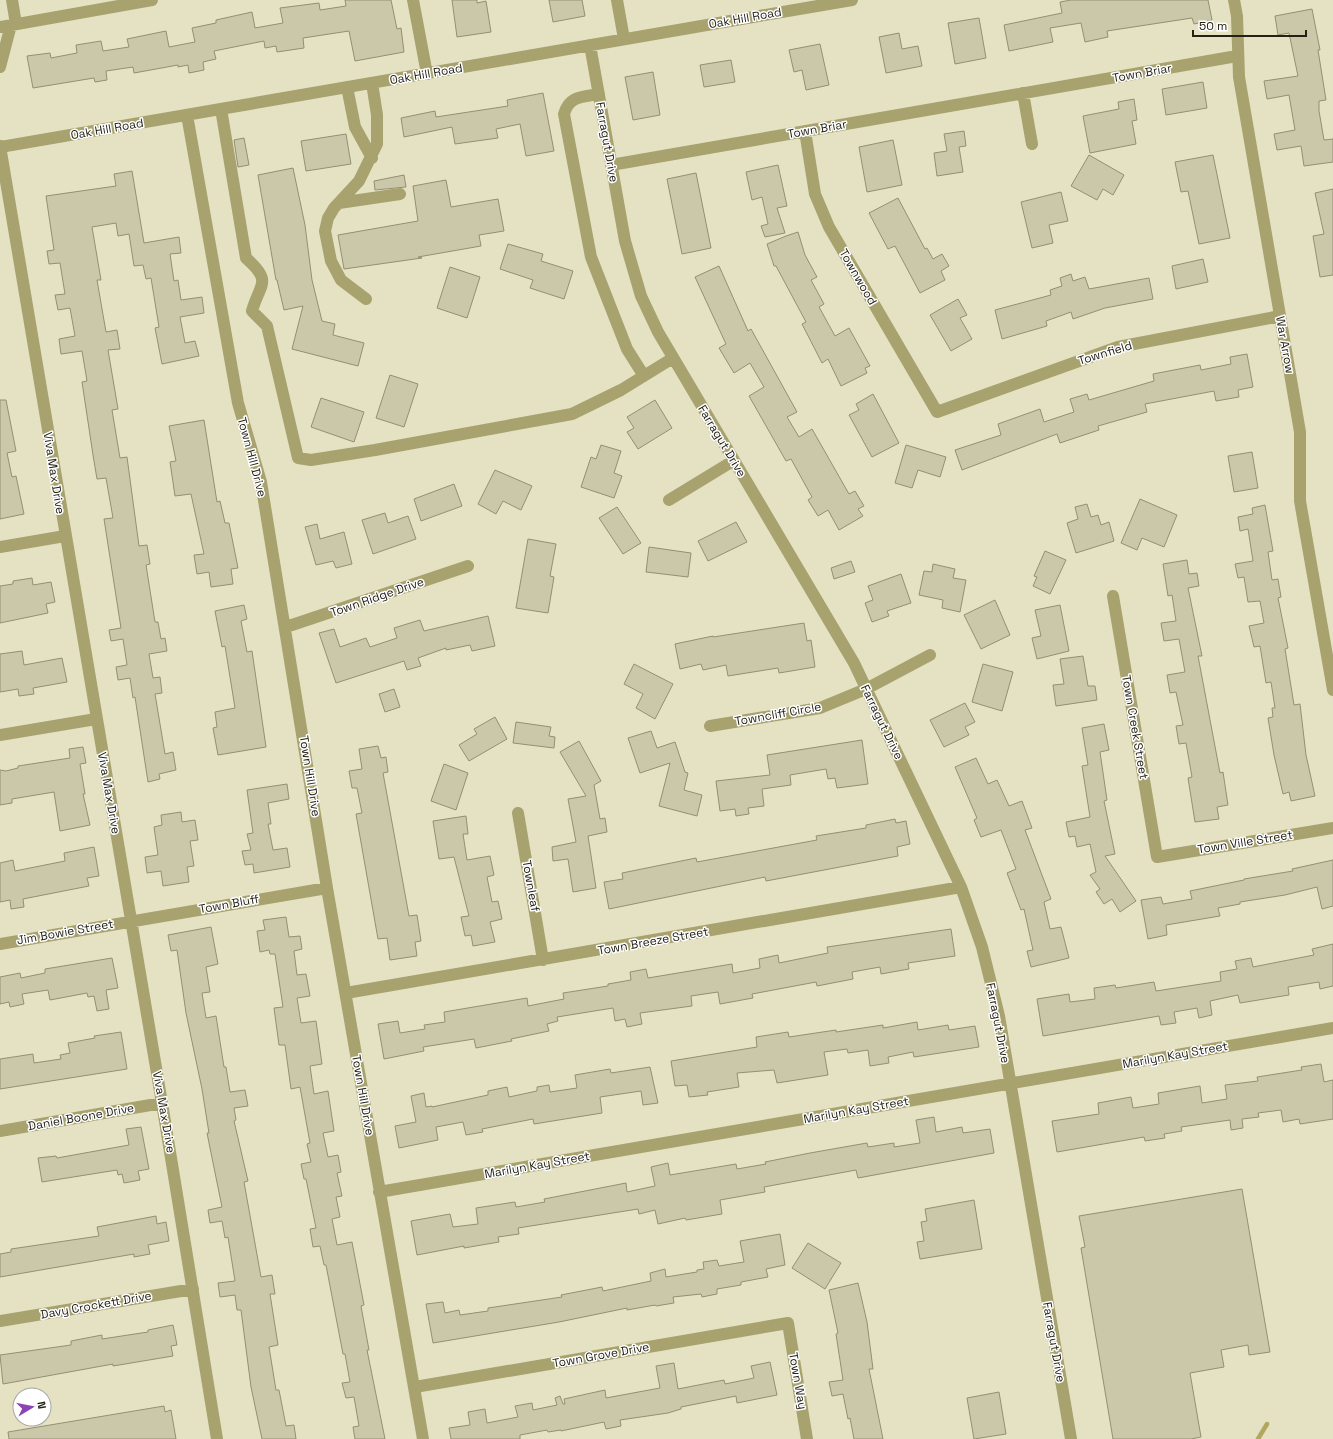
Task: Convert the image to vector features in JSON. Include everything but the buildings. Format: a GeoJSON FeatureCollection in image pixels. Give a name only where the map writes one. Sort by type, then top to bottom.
{"type":"FeatureCollection","features":[{"type":"Feature","properties":{"kind":"street"},"geometry":{"type":"LineString","coordinates":[[0,67],[9,26],[12,0]]}},
{"type":"Feature","properties":{"kind":"street"},"geometry":{"type":"LineString","coordinates":[[9,26],[152,0]]}},
{"type":"Feature","properties":{"kind":"street"},"geometry":{"type":"LineString","coordinates":[[413,0],[427,74]]}},
{"type":"Feature","properties":{"kind":"street"},"geometry":{"type":"LineString","coordinates":[[618,0],[624,39]]}},
{"type":"Feature","properties":{"kind":"street","name":"Oak Hill Road"},"geometry":{"type":"LineString","coordinates":[[0,146],[427,74],[821,3],[852,0]]}},
{"type":"Feature","properties":{"kind":"street","name":"War Arrow"},"geometry":{"type":"LineString","coordinates":[[1234,0],[1237,16],[1237,56],[1239,77],[1300,432],[1300,501],[1333,690]]}},
{"type":"Feature","properties":{"kind":"street","name":"Farragut Drive"},"geometry":{"type":"LineString","coordinates":[[590,45],[625,241],[641,296],[658,332],[673,358],[733,461],[833,626],[854,664],[961,888],[982,947],[999,1016],[1071,1439]]}},
{"type":"Feature","properties":{"kind":"street","name":"Town Briar"},"geometry":{"type":"LineString","coordinates":[[612,165],[1237,56]]}},
{"type":"Feature","properties":{"kind":"street"},"geometry":{"type":"LineString","coordinates":[[366,299],[341,280],[331,260],[325,231],[328,218],[359,181],[372,158],[377,144],[377,115],[372,83]]}},
{"type":"Feature","properties":{"kind":"street"},"geometry":{"type":"LineString","coordinates":[[347,87],[355,127],[372,158]]}},
{"type":"Feature","properties":{"kind":"street"},"geometry":{"type":"LineString","coordinates":[[599,94],[577,98],[566,105],[564,114],[591,257],[627,349],[644,376]]}},
{"type":"Feature","properties":{"kind":"street"},"geometry":{"type":"LineString","coordinates":[[1023,94],[1032,144]]}},
{"type":"Feature","properties":{"kind":"street"},"geometry":{"type":"LineString","coordinates":[[221,109],[246,258],[259,269],[263,280],[252,311],[267,326],[298,458],[311,460],[375,450],[572,414],[621,390],[673,358]]}},
{"type":"Feature","properties":{"kind":"street","name":"Town Hill Drive"},"geometry":{"type":"LineString","coordinates":[[187,115],[238,403],[261,482],[379,1192],[423,1439]]}},
{"type":"Feature","properties":{"kind":"street","name":"Townwood"},"geometry":{"type":"LineString","coordinates":[[805,131],[815,194],[829,227],[937,412]]}},
{"type":"Feature","properties":{"kind":"street","name":"Viva Max Drive"},"geometry":{"type":"LineString","coordinates":[[0,146],[162,1103],[217,1439]]}},
{"type":"Feature","properties":{"kind":"street"},"geometry":{"type":"LineString","coordinates":[[340,203],[400,194]]}},
{"type":"Feature","properties":{"kind":"street","name":"Townfield"},"geometry":{"type":"LineString","coordinates":[[937,412],[1118,347],[1280,316]]}},
{"type":"Feature","properties":{"kind":"street"},"geometry":{"type":"LineString","coordinates":[[669,500],[733,461]]}},
{"type":"Feature","properties":{"kind":"street"},"geometry":{"type":"LineString","coordinates":[[0,547],[65,536]]}},
{"type":"Feature","properties":{"kind":"street","name":"Town Ridge Drive"},"geometry":{"type":"LineString","coordinates":[[286,628],[468,566]]}},
{"type":"Feature","properties":{"kind":"street","name":"Town Creek Street"},"geometry":{"type":"LineString","coordinates":[[1113,596],[1157,857]]}},
{"type":"Feature","properties":{"kind":"street","name":"Towncliff Circle"},"geometry":{"type":"LineString","coordinates":[[710,726],[820,708],[866,689],[930,655]]}},
{"type":"Feature","properties":{"kind":"street"},"geometry":{"type":"LineString","coordinates":[[0,735],[96,718]]}},
{"type":"Feature","properties":{"kind":"street","name":"Townleaf"},"geometry":{"type":"LineString","coordinates":[[518,813],[543,960]]}},
{"type":"Feature","properties":{"kind":"street","name":"Town Ville Street"},"geometry":{"type":"LineString","coordinates":[[1157,857],[1333,828]]}},
{"type":"Feature","properties":{"kind":"street","name":"Town Bluff"},"geometry":{"type":"LineString","coordinates":[[131,921],[328,888]]}},
{"type":"Feature","properties":{"kind":"street","name":"Town Breeze Street"},"geometry":{"type":"LineString","coordinates":[[346,993],[961,888]]}},
{"type":"Feature","properties":{"kind":"street","name":"Jim Bowie Street"},"geometry":{"type":"LineString","coordinates":[[0,944],[131,921]]}},
{"type":"Feature","properties":{"kind":"street","name":"Marilyn Kay Street"},"geometry":{"type":"LineString","coordinates":[[379,1192],[1333,1028]]}},
{"type":"Feature","properties":{"kind":"street","name":"Daniel Boone Drive"},"geometry":{"type":"LineString","coordinates":[[0,1131],[162,1103]]}},
{"type":"Feature","properties":{"kind":"street","name":"Davy Crockett Drive"},"geometry":{"type":"LineString","coordinates":[[0,1321],[193,1288]]}},
{"type":"Feature","properties":{"kind":"street","name":"Town Grove Drive"},"geometry":{"type":"LineString","coordinates":[[414,1387],[788,1323]]}},
{"type":"Feature","properties":{"kind":"street","name":"Town Way"},"geometry":{"type":"LineString","coordinates":[[788,1323],[807,1439]]}},
{"type":"Feature","properties":{"kind":"waterway"},"geometry":{"type":"LineString","coordinates":[[1258,1439],[1267,1424]]}}]}
